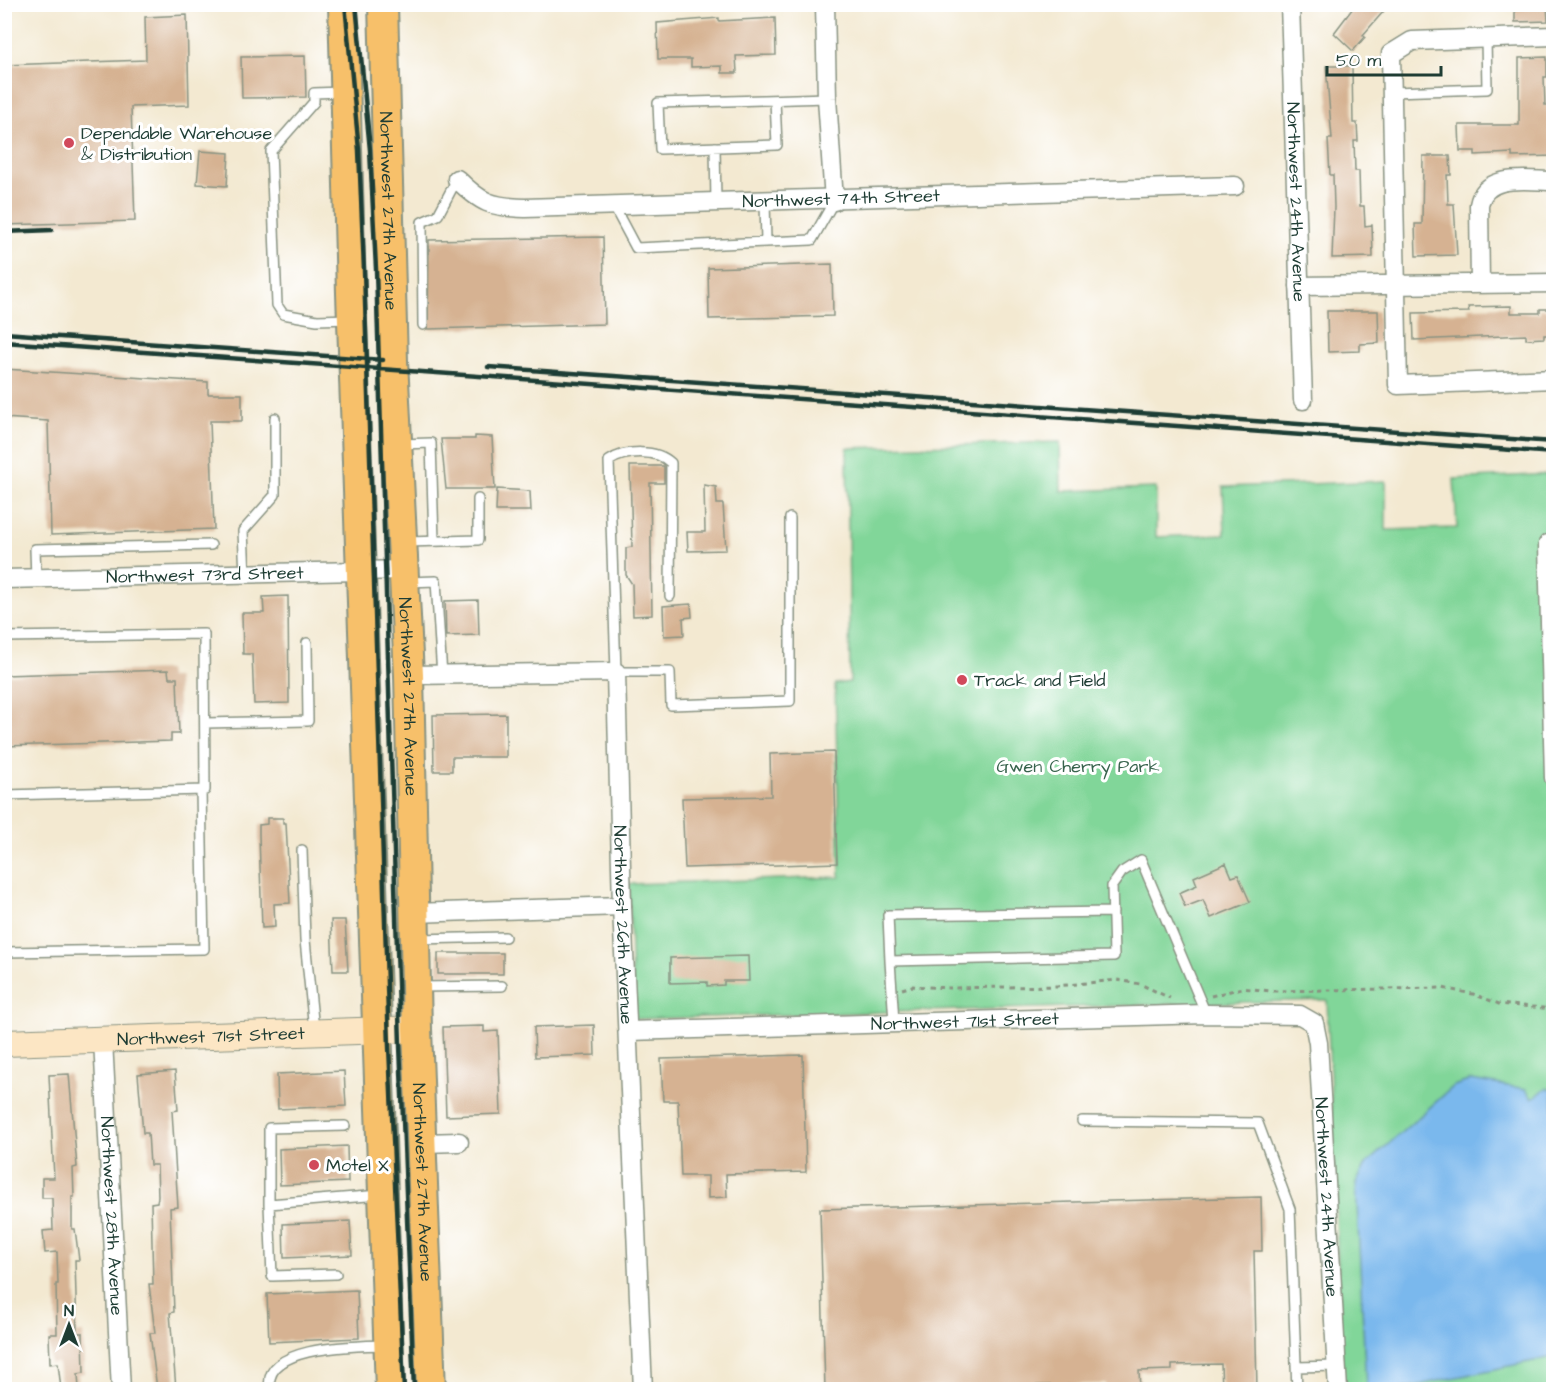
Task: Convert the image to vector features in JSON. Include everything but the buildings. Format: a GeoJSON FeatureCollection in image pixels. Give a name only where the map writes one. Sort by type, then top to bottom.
{"type":"FeatureCollection","features":[{"type":"Feature","properties":{"kind":"main road"},"geometry":{"type":"LineString","coordinates":[[343,4],[376,1031],[390,1389]]}},
{"type":"Feature","properties":{"kind":"main road","name":"Northwest 27th Avenue"},"geometry":{"type":"LineString","coordinates":[[383,4],[392,316],[410,675],[414,926],[430,1389]]}},
{"type":"Feature","properties":{"kind":"street"},"geometry":{"type":"LineString","coordinates":[[825,4],[827,98],[834,201]]}},
{"type":"Feature","properties":{"kind":"street","name":"Northwest 24th Avenue"},"geometry":{"type":"LineString","coordinates":[[1290,4],[1303,400]]}},
{"type":"Feature","properties":{"kind":"street"},"geometry":{"type":"LineString","coordinates":[[1554,36],[1412,41],[1391,54],[1398,385],[1554,380]]}},
{"type":"Feature","properties":{"kind":"street","name":"Northwest 74th Street"},"geometry":{"type":"LineString","coordinates":[[457,180],[475,197],[494,206],[525,208],[834,201],[1235,186]]}},
{"type":"Feature","properties":{"kind":"street"},"geometry":{"type":"LineString","coordinates":[[1480,284],[1479,205],[1486,188],[1500,182],[1554,181]]}},
{"type":"Feature","properties":{"kind":"street"},"geometry":{"type":"LineString","coordinates":[[1299,286],[1554,283]]}},
{"type":"Feature","properties":{"kind":"street"},"geometry":{"type":"LineString","coordinates":[[1548,544],[1554,778]]}},
{"type":"Feature","properties":{"kind":"street","name":"Northwest 73rd Street"},"geometry":{"type":"LineString","coordinates":[[4,579],[361,572],[406,576]]}},
{"type":"Feature","properties":{"kind":"street"},"geometry":{"type":"LineString","coordinates":[[410,675],[616,672]]}},
{"type":"Feature","properties":{"kind":"street","name":"Northwest 26th Avenue"},"geometry":{"type":"LineString","coordinates":[[616,672],[622,906],[643,1389]]}},
{"type":"Feature","properties":{"kind":"street"},"geometry":{"type":"LineString","coordinates":[[414,926],[622,906]]}},
{"type":"Feature","properties":{"kind":"street","name":"Northwest 71st Street"},"geometry":{"type":"LineString","coordinates":[[629,1031],[894,1022],[1204,1006],[1300,1015]]}},
{"type":"Feature","properties":{"kind":"street","name":"Northwest 24th Avenue"},"geometry":{"type":"LineString","coordinates":[[1300,1015],[1314,1023],[1318,1043],[1338,1389]]}},
{"type":"Feature","properties":{"kind":"street","name":"Northwest 71st Street"},"geometry":{"type":"LineString","coordinates":[[4,1043],[417,1029]]}},
{"type":"Feature","properties":{"kind":"street","name":"Northwest 28th Avenue"},"geometry":{"type":"LineString","coordinates":[[103,1040],[121,1389]]}},
{"type":"Feature","properties":{"kind":"street"},"geometry":{"type":"LineString","coordinates":[[423,1143],[459,1143]]}},
{"type":"Feature","properties":{"kind":"lane"},"geometry":{"type":"LineString","coordinates":[[1392,92],[1487,89],[1486,39]]}},
{"type":"Feature","properties":{"kind":"lane"},"geometry":{"type":"LineString","coordinates":[[346,92],[314,93],[314,102],[271,151],[277,305],[283,314],[316,320],[352,319]]}},
{"type":"Feature","properties":{"kind":"lane"},"geometry":{"type":"LineString","coordinates":[[775,100],[777,145],[660,149],[658,103],[827,98]]}},
{"type":"Feature","properties":{"kind":"lane"},"geometry":{"type":"LineString","coordinates":[[715,147],[716,202]]}},
{"type":"Feature","properties":{"kind":"lane"},"geometry":{"type":"LineString","coordinates":[[423,325],[422,222],[438,215],[457,180]]}},
{"type":"Feature","properties":{"kind":"lane"},"geometry":{"type":"LineString","coordinates":[[765,201],[766,242]]}},
{"type":"Feature","properties":{"kind":"lane"},"geometry":{"type":"LineString","coordinates":[[613,205],[636,248],[812,240],[834,201]]}},
{"type":"Feature","properties":{"kind":"lane"},"geometry":{"type":"LineString","coordinates":[[245,575],[243,531],[275,495],[275,418]]}},
{"type":"Feature","properties":{"kind":"lane"},"geometry":{"type":"LineString","coordinates":[[398,444],[431,443],[434,541]]}},
{"type":"Feature","properties":{"kind":"lane","name":"Northwest 26th Avenue"},"geometry":{"type":"LineString","coordinates":[[616,672],[609,461],[617,456],[640,453],[665,458],[671,463],[670,596]]}},
{"type":"Feature","properties":{"kind":"lane"},"geometry":{"type":"LineString","coordinates":[[404,542],[478,540],[478,499]]}},
{"type":"Feature","properties":{"kind":"lane"},"geometry":{"type":"LineString","coordinates":[[616,672],[670,672],[671,705],[790,701],[790,518]]}},
{"type":"Feature","properties":{"kind":"lane"},"geometry":{"type":"LineString","coordinates":[[36,579],[35,549],[211,545]]}},
{"type":"Feature","properties":{"kind":"lane"},"geometry":{"type":"LineString","coordinates":[[406,576],[436,581],[442,676]]}},
{"type":"Feature","properties":{"kind":"lane"},"geometry":{"type":"LineString","coordinates":[[4,637],[204,634],[205,723],[205,790],[4,795]]}},
{"type":"Feature","properties":{"kind":"lane"},"geometry":{"type":"LineString","coordinates":[[205,723],[308,721],[307,643]]}},
{"type":"Feature","properties":{"kind":"lane"},"geometry":{"type":"LineString","coordinates":[[4,952],[204,949],[201,790]]}},
{"type":"Feature","properties":{"kind":"lane"},"geometry":{"type":"LineString","coordinates":[[302,850],[305,940],[314,1033]]}},
{"type":"Feature","properties":{"kind":"lane"},"geometry":{"type":"LineString","coordinates":[[890,961],[1114,956],[1112,886],[1122,872],[1141,861],[1204,1006]]}},
{"type":"Feature","properties":{"kind":"lane"},"geometry":{"type":"LineString","coordinates":[[894,1022],[888,915],[1113,912]]}},
{"type":"Feature","properties":{"kind":"lane"},"geometry":{"type":"LineString","coordinates":[[414,926],[505,937]]}},
{"type":"Feature","properties":{"kind":"lane"},"geometry":{"type":"LineString","coordinates":[[416,987],[502,986]]}},
{"type":"Feature","properties":{"kind":"lane"},"geometry":{"type":"LineString","coordinates":[[1082,1121],[1258,1123],[1290,1209],[1297,1389]]}},
{"type":"Feature","properties":{"kind":"lane"},"geometry":{"type":"LineString","coordinates":[[336,1274],[272,1276],[269,1128],[345,1126]]}},
{"type":"Feature","properties":{"kind":"lane"},"geometry":{"type":"LineString","coordinates":[[269,1204],[382,1195]]}},
{"type":"Feature","properties":{"kind":"lane"},"geometry":{"type":"LineString","coordinates":[[270,1388],[268,1379],[272,1367],[283,1360],[327,1348],[388,1344]]}},
{"type":"Feature","properties":{"kind":"lane"},"geometry":{"type":"LineString","coordinates":[[1296,1367],[1336,1366]]}},
{"type":"Feature","properties":{"kind":"path"},"geometry":{"type":"LineString","coordinates":[[892,989],[912,986],[949,988],[1057,986],[1117,980],[1140,984],[1171,999],[1190,1001],[1204,1006],[1242,988],[1271,991],[1442,988],[1473,994],[1500,1004],[1554,1009]]}},
{"type":"Feature","properties":{"kind":"green space","name":"Gwen Cherry Park"},"geometry":{"type":"Polygon","coordinates":[[[1060,442],[1061,491],[1156,488],[1156,537],[1225,534],[1223,487],[1386,481],[1386,530],[1457,528],[1454,479],[1552,474],[1553,1389],[1343,1389],[1327,1000],[633,1019],[629,884],[840,877],[835,684],[850,682],[847,448],[1060,442]]]}},
{"type":"Feature","properties":{"kind":"water"},"geometry":{"type":"Polygon","coordinates":[[[1471,1080],[1526,1089],[1532,1098],[1548,1088],[1553,1089],[1553,1357],[1400,1389],[1366,1387],[1356,1183],[1367,1163],[1454,1086],[1471,1080]]]}},
{"type":"Feature","properties":{"kind":"railway"},"geometry":{"type":"LineString","coordinates":[[345,4],[359,150],[389,1046],[404,1390]]}},
{"type":"Feature","properties":{"kind":"railway"},"geometry":{"type":"LineString","coordinates":[[356,4],[370,150],[376,269],[400,1045],[414,1390]]}},
{"type":"Feature","properties":{"kind":"railway"},"geometry":{"type":"LineString","coordinates":[[4,232],[52,230]]}},
{"type":"Feature","properties":{"kind":"railway"},"geometry":{"type":"LineString","coordinates":[[4,333],[383,360]]}},
{"type":"Feature","properties":{"kind":"railway"},"geometry":{"type":"LineString","coordinates":[[4,342],[1554,453]]}},
{"type":"Feature","properties":{"kind":"railway"},"geometry":{"type":"LineString","coordinates":[[488,367],[1554,442]]}},
{"type":"Feature","properties":{"kind":"place","name":"Dependable Warehouse & Distribution"},"geometry":{"type":"Point","coordinates":[69,143]}},
{"type":"Feature","properties":{"kind":"place","name":"Track and Field"},"geometry":{"type":"Point","coordinates":[962,680]}},
{"type":"Feature","properties":{"kind":"place","name":"Motel X"},"geometry":{"type":"Point","coordinates":[314,1165]}}]}
